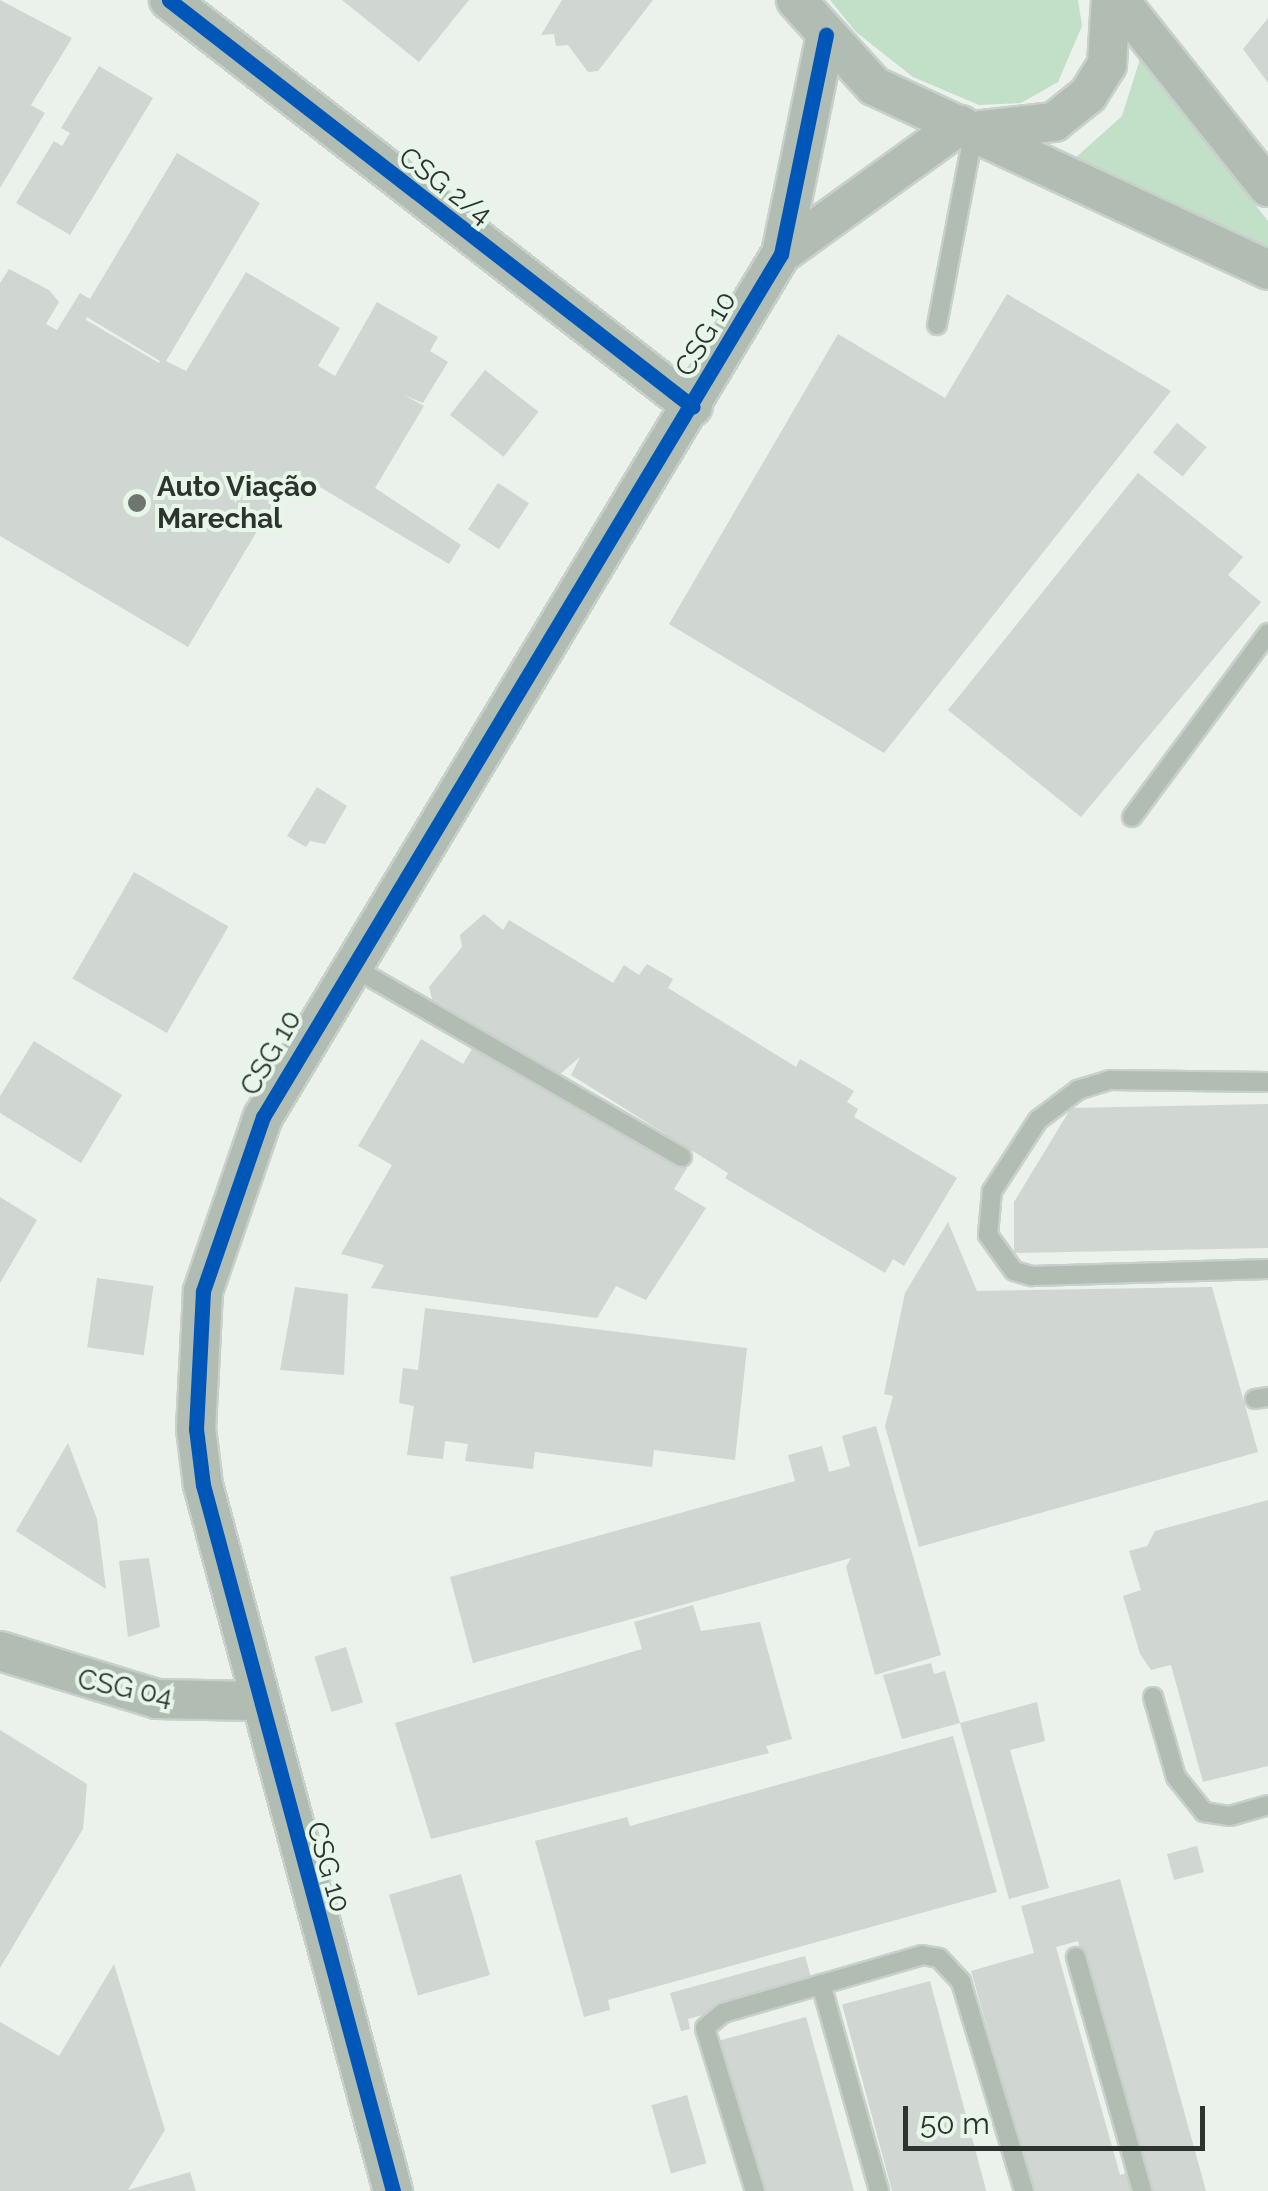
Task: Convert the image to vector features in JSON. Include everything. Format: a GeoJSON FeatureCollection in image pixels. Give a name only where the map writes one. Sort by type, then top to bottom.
{"type":"FeatureCollection","features":[{"type":"Feature","properties":{"kind":"street","name":"CSG 2/4"},"geometry":{"type":"LineString","coordinates":[[170,0],[693,408]]}},
{"type":"Feature","properties":{"kind":"street"},"geometry":{"type":"LineString","coordinates":[[796,0],[874,86],[1268,270]]}},
{"type":"Feature","properties":{"kind":"street"},"geometry":{"type":"LineString","coordinates":[[966,128],[1054,122],[1088,95],[1107,65],[1110,0]]}},
{"type":"Feature","properties":{"kind":"street"},"geometry":{"type":"LineString","coordinates":[[1119,0],[1268,187]]}},
{"type":"Feature","properties":{"kind":"street","name":"CSG 10"},"geometry":{"type":"LineString","coordinates":[[392,2191],[255,1701],[203,1485],[196,1428],[204,1291],[264,1117],[351,966],[693,408],[781,254],[826,36]]}},
{"type":"Feature","properties":{"kind":"street","name":"CSG 10"},"geometry":{"type":"LineString","coordinates":[[781,254],[966,128]]}},
{"type":"Feature","properties":{"kind":"street","name":"CSG 04"},"geometry":{"type":"LineString","coordinates":[[0,1651],[157,1699],[255,1701]]}},
{"type":"Feature","properties":{"kind":"lane"},"geometry":{"type":"LineString","coordinates":[[936,325],[966,128]]}},
{"type":"Feature","properties":{"kind":"lane"},"geometry":{"type":"LineString","coordinates":[[1132,817],[1268,633]]}},
{"type":"Feature","properties":{"kind":"lane"},"geometry":{"type":"LineString","coordinates":[[351,966],[682,1157]]}},
{"type":"Feature","properties":{"kind":"lane"},"geometry":{"type":"LineString","coordinates":[[1268,1082],[1110,1080],[1078,1090],[1038,1120],[992,1191],[988,1235],[1014,1271],[1032,1276],[1268,1269]]}},
{"type":"Feature","properties":{"kind":"lane"},"geometry":{"type":"LineString","coordinates":[[1153,1697],[1176,1777],[1204,1812],[1230,1816],[1268,1805]]}},
{"type":"Feature","properties":{"kind":"lane"},"geometry":{"type":"LineString","coordinates":[[755,2191],[705,2028],[723,2013],[922,1955],[950,1966],[1024,2191]]}},
{"type":"Feature","properties":{"kind":"lane"},"geometry":{"type":"LineString","coordinates":[[1076,1957],[1142,2191]]}},
{"type":"Feature","properties":{"kind":"lane"},"geometry":{"type":"LineString","coordinates":[[820,1984],[879,2191]]}},
{"type":"Feature","properties":{"kind":"green space"},"geometry":{"type":"Polygon","coordinates":[[[830,0],[1078,0],[1082,26],[1058,82],[1021,103],[979,105],[913,77],[856,32],[830,0]]]}},
{"type":"Feature","properties":{"kind":"green space"},"geometry":{"type":"Polygon","coordinates":[[[1140,59],[1268,221],[1268,251],[1072,161],[1122,116],[1140,59]]]}},
{"type":"Feature","properties":{"kind":"building"},"geometry":{"type":"Polygon","coordinates":[[[0,0],[72,38],[31,105],[45,113],[0,188],[0,0]]]}},
{"type":"Feature","properties":{"kind":"building"},"geometry":{"type":"Polygon","coordinates":[[[342,0],[469,0],[419,62],[342,0]]]}},
{"type":"Feature","properties":{"kind":"building"},"geometry":{"type":"Polygon","coordinates":[[[562,0],[653,0],[598,71],[588,72],[568,45],[556,46],[554,34],[541,35],[562,0]]]}},
{"type":"Feature","properties":{"kind":"building"},"geometry":{"type":"Polygon","coordinates":[[[1268,18],[1268,83],[1243,49],[1268,18]]]}},
{"type":"Feature","properties":{"kind":"building"},"geometry":{"type":"Polygon","coordinates":[[[99,66],[153,98],[70,235],[16,203],[54,141],[62,146],[70,133],[61,128],[99,66]]]}},
{"type":"Feature","properties":{"kind":"building"},"geometry":{"type":"Polygon","coordinates":[[[177,153],[260,203],[166,361],[186,371],[246,272],[340,328],[318,366],[335,376],[377,302],[438,337],[430,351],[448,362],[423,403],[404,395],[424,406],[375,488],[461,545],[449,564],[293,471],[188,647],[0,536],[0,283],[9,269],[49,290],[59,302],[46,324],[57,330],[80,293],[90,299],[177,153]],[[87,317],[86,320],[160,361],[87,317]]]}},
{"type":"Feature","properties":{"kind":"building"},"geometry":{"type":"Polygon","coordinates":[[[1007,294],[1171,391],[884,753],[669,624],[838,334],[945,398],[1007,294]]]}},
{"type":"Feature","properties":{"kind":"building"},"geometry":{"type":"Polygon","coordinates":[[[485,370],[539,412],[503,457],[450,415],[485,370]]]}},
{"type":"Feature","properties":{"kind":"building"},"geometry":{"type":"Polygon","coordinates":[[[1177,423],[1207,447],[1183,476],[1153,453],[1177,423]]]}},
{"type":"Feature","properties":{"kind":"building"},"geometry":{"type":"Polygon","coordinates":[[[1138,473],[1243,557],[1228,575],[1261,602],[1081,817],[948,710],[1138,473]]]}},
{"type":"Feature","properties":{"kind":"building"},"geometry":{"type":"Polygon","coordinates":[[[498,483],[529,503],[499,549],[468,529],[498,483]]]}},
{"type":"Feature","properties":{"kind":"building"},"geometry":{"type":"Polygon","coordinates":[[[317,787],[347,806],[325,844],[310,841],[306,847],[287,836],[317,787]]]}},
{"type":"Feature","properties":{"kind":"building"},"geometry":{"type":"Polygon","coordinates":[[[134,872],[228,926],[167,1033],[72,979],[134,872]]]}},
{"type":"Feature","properties":{"kind":"building"},"geometry":{"type":"Polygon","coordinates":[[[484,914],[503,930],[509,920],[613,983],[624,965],[639,975],[647,964],[673,979],[668,988],[796,1067],[800,1059],[854,1091],[847,1102],[858,1109],[854,1117],[957,1178],[904,1266],[893,1259],[885,1273],[725,1178],[728,1173],[571,1075],[580,1057],[559,1075],[432,999],[429,987],[462,947],[460,935],[484,914]]]}},
{"type":"Feature","properties":{"kind":"building"},"geometry":{"type":"Polygon","coordinates":[[[421,1039],[463,1064],[476,1042],[687,1168],[674,1189],[706,1208],[646,1300],[616,1286],[597,1318],[371,1288],[384,1265],[341,1254],[392,1165],[358,1146],[421,1039]]]}},
{"type":"Feature","properties":{"kind":"building"},"geometry":{"type":"Polygon","coordinates":[[[34,1041],[122,1095],[81,1163],[0,1113],[0,1096],[34,1041]]]}},
{"type":"Feature","properties":{"kind":"building"},"geometry":{"type":"Polygon","coordinates":[[[1268,1104],[1268,1248],[1014,1253],[1014,1202],[1071,1108],[1268,1104]]]}},
{"type":"Feature","properties":{"kind":"building"},"geometry":{"type":"Polygon","coordinates":[[[0,1197],[37,1220],[0,1283],[0,1197]]]}},
{"type":"Feature","properties":{"kind":"building"},"geometry":{"type":"Polygon","coordinates":[[[948,1222],[977,1291],[1212,1287],[1258,1452],[919,1547],[885,1426],[893,1396],[884,1394],[905,1293],[948,1222]]]}},
{"type":"Feature","properties":{"kind":"building"},"geometry":{"type":"Polygon","coordinates":[[[97,1278],[153,1286],[144,1355],[87,1347],[97,1278]]]}},
{"type":"Feature","properties":{"kind":"building"},"geometry":{"type":"Polygon","coordinates":[[[295,1287],[348,1294],[344,1375],[280,1370],[295,1287]]]}},
{"type":"Feature","properties":{"kind":"building"},"geometry":{"type":"Polygon","coordinates":[[[425,1308],[747,1348],[735,1460],[654,1450],[652,1467],[535,1452],[533,1469],[465,1461],[468,1444],[445,1441],[443,1459],[407,1455],[414,1406],[399,1403],[403,1368],[418,1370],[425,1308]]]}},
{"type":"Feature","properties":{"kind":"building"},"geometry":{"type":"Polygon","coordinates":[[[876,1426],[941,1655],[875,1675],[846,1567],[851,1558],[473,1663],[450,1577],[795,1481],[788,1455],[822,1446],[829,1472],[850,1466],[842,1436],[876,1426]]]}},
{"type":"Feature","properties":{"kind":"building"},"geometry":{"type":"Polygon","coordinates":[[[68,1443],[97,1519],[106,1589],[16,1531],[68,1443]]]}},
{"type":"Feature","properties":{"kind":"building"},"geometry":{"type":"Polygon","coordinates":[[[1268,1500],[1268,1766],[1203,1782],[1171,1665],[1151,1670],[1140,1654],[1123,1596],[1141,1590],[1129,1551],[1147,1546],[1155,1531],[1268,1500]]]}},
{"type":"Feature","properties":{"kind":"building"},"geometry":{"type":"Polygon","coordinates":[[[149,1558],[160,1627],[128,1637],[119,1561],[149,1558]]]}},
{"type":"Feature","properties":{"kind":"building"},"geometry":{"type":"Polygon","coordinates":[[[693,1605],[701,1631],[760,1622],[792,1739],[766,1746],[769,1753],[431,1839],[395,1723],[642,1649],[634,1622],[693,1605]]]}},
{"type":"Feature","properties":{"kind":"building"},"geometry":{"type":"Polygon","coordinates":[[[346,1647],[363,1702],[331,1712],[314,1657],[346,1647]]]}},
{"type":"Feature","properties":{"kind":"building"},"geometry":{"type":"Polygon","coordinates":[[[931,1663],[934,1674],[945,1671],[960,1723],[902,1739],[883,1675],[931,1663]]]}},
{"type":"Feature","properties":{"kind":"building"},"geometry":{"type":"Polygon","coordinates":[[[1037,1702],[1045,1741],[1010,1750],[1049,1888],[1009,1899],[960,1723],[1037,1702]]]}},
{"type":"Feature","properties":{"kind":"building"},"geometry":{"type":"Polygon","coordinates":[[[0,1730],[87,1784],[83,1829],[0,1968],[0,1730]]]}},
{"type":"Feature","properties":{"kind":"building"},"geometry":{"type":"Polygon","coordinates":[[[953,1736],[997,1892],[608,2000],[610,2010],[584,2017],[535,1841],[627,1817],[630,1826],[953,1736]]]}},
{"type":"Feature","properties":{"kind":"building"},"geometry":{"type":"Polygon","coordinates":[[[1197,1846],[1204,1872],[1174,1880],[1167,1854],[1197,1846]]]}},
{"type":"Feature","properties":{"kind":"building"},"geometry":{"type":"Polygon","coordinates":[[[461,1874],[490,1975],[418,1996],[389,1895],[461,1874]]]}},
{"type":"Feature","properties":{"kind":"building"},"geometry":{"type":"Polygon","coordinates":[[[1120,1879],[1206,2191],[1033,2191],[971,1971],[1034,1953],[1021,1906],[1120,1879]],[[1078,1941],[1056,1947],[1120,2175],[1141,2169],[1078,1941]]]}},
{"type":"Feature","properties":{"kind":"building"},"geometry":{"type":"Polygon","coordinates":[[[805,1956],[813,1984],[688,2019],[690,2029],[681,2031],[670,1993],[805,1956]]]}},
{"type":"Feature","properties":{"kind":"building"},"geometry":{"type":"Polygon","coordinates":[[[114,1964],[165,2130],[128,2190],[190,2172],[196,2191],[0,2191],[0,2022],[59,2056],[114,1964]]]}},
{"type":"Feature","properties":{"kind":"building"},"geometry":{"type":"Polygon","coordinates":[[[930,1981],[986,2191],[892,2191],[842,2005],[930,1981]]]}},
{"type":"Feature","properties":{"kind":"building"},"geometry":{"type":"Polygon","coordinates":[[[806,2017],[854,2191],[760,2191],[718,2041],[806,2017]]]}},
{"type":"Feature","properties":{"kind":"building"},"geometry":{"type":"Polygon","coordinates":[[[687,2095],[707,2163],[671,2173],[651,2105],[687,2095]]]}},
{"type":"Feature","properties":{"kind":"cycle path"},"geometry":{"type":"LineString","coordinates":[[169,0],[693,407]]}},
{"type":"Feature","properties":{"kind":"cycle path"},"geometry":{"type":"LineString","coordinates":[[393,2191],[203,1485],[196,1429],[203,1291],[263,1117],[781,254],[826,35]]}},
{"type":"Feature","properties":{"kind":"place","name":"Auto Viação Marechal"},"geometry":{"type":"Point","coordinates":[137,503]}}]}
